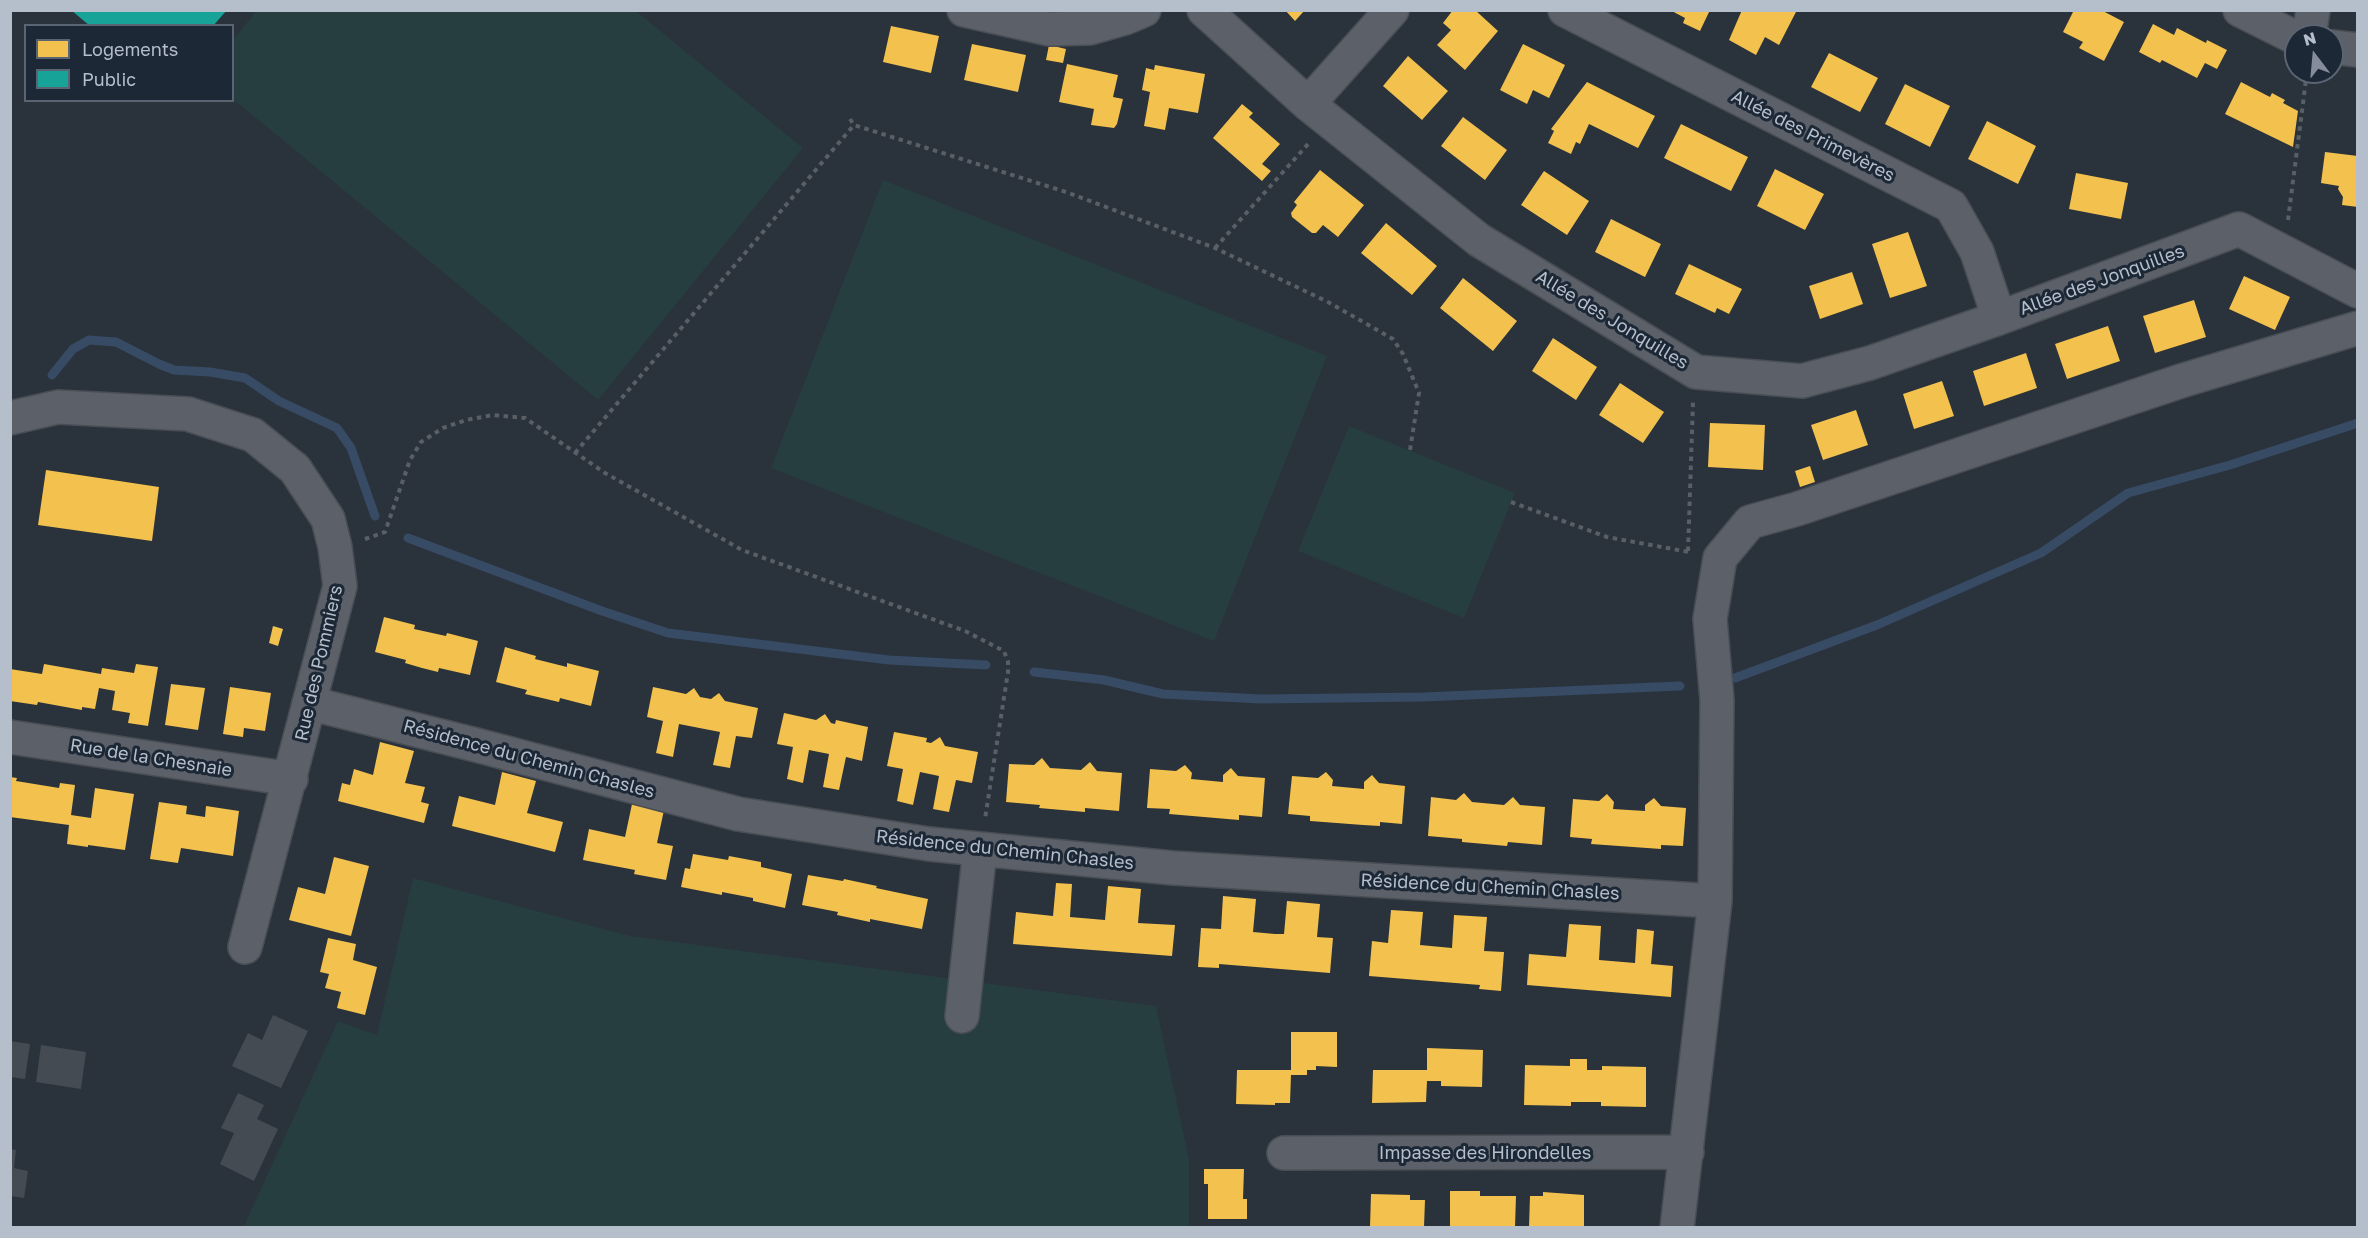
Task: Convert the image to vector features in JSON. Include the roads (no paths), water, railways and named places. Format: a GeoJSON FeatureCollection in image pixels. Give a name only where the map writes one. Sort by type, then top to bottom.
{"type":"FeatureCollection","features":[{"type":"Feature","properties":{"kind":"street"},"geometry":{"type":"LineString","coordinates":[[964,10],[1049,29],[1090,28],[1144,10]]}},
{"type":"Feature","properties":{"kind":"street","name":"Allée des Jonquilles"},"geometry":{"type":"LineString","coordinates":[[1204,10],[1319,112],[1479,240],[1696,372],[1802,381],[1870,363],[2000,318],[2239,229],[2358,291]]}},
{"type":"Feature","properties":{"kind":"street"},"geometry":{"type":"LineString","coordinates":[[1319,112],[1392,10]]}},
{"type":"Feature","properties":{"kind":"street","name":"Allée des Primevères"},"geometry":{"type":"LineString","coordinates":[[1565,10],[1951,206],[1977,252],[2000,318]]}},
{"type":"Feature","properties":{"kind":"street"},"geometry":{"type":"LineString","coordinates":[[2240,10],[2284,32]]}},
{"type":"Feature","properties":{"kind":"street"},"geometry":{"type":"LineString","coordinates":[[1677,1227],[1715,901],[1717,700],[1710,619],[1720,558],[1750,522],[1808,506],[2184,380],[2358,328]]}},
{"type":"Feature","properties":{"kind":"street","name":"Rue des Pommiers"},"geometry":{"type":"LineString","coordinates":[[10,418],[58,407],[188,414],[253,435],[295,469],[328,519],[335,547],[340,586],[245,947]]}},
{"type":"Feature","properties":{"kind":"street","name":"Résidence du Chemin Chasles"},"geometry":{"type":"LineString","coordinates":[[309,703],[738,814],[929,844],[1173,868],[1715,901]]}},
{"type":"Feature","properties":{"kind":"street","name":"Rue de la Chesnaie"},"geometry":{"type":"LineString","coordinates":[[10,737],[291,779]]}},
{"type":"Feature","properties":{"kind":"street"},"geometry":{"type":"LineString","coordinates":[[962,1016],[981,849]]}},
{"type":"Feature","properties":{"kind":"street","name":"Impasse des Hirondelles"},"geometry":{"type":"LineString","coordinates":[[1284,1153],[1687,1152]]}},
{"type":"Feature","properties":{"kind":"waterway"},"geometry":{"type":"LineString","coordinates":[[52,375],[73,349],[89,340],[116,342],[174,370],[210,372],[245,378],[279,401],[337,428],[351,448],[375,516]]}},
{"type":"Feature","properties":{"kind":"waterway"},"geometry":{"type":"LineString","coordinates":[[1735,678],[1877,625],[2041,553],[2128,493],[2230,465],[2358,423]]}},
{"type":"Feature","properties":{"kind":"waterway"},"geometry":{"type":"LineString","coordinates":[[408,538],[602,611],[668,633],[889,660],[986,665]]}},
{"type":"Feature","properties":{"kind":"waterway"},"geometry":{"type":"LineString","coordinates":[[1034,672],[1104,680],[1163,694],[1261,699],[1423,697],[1680,686]]}}]}
